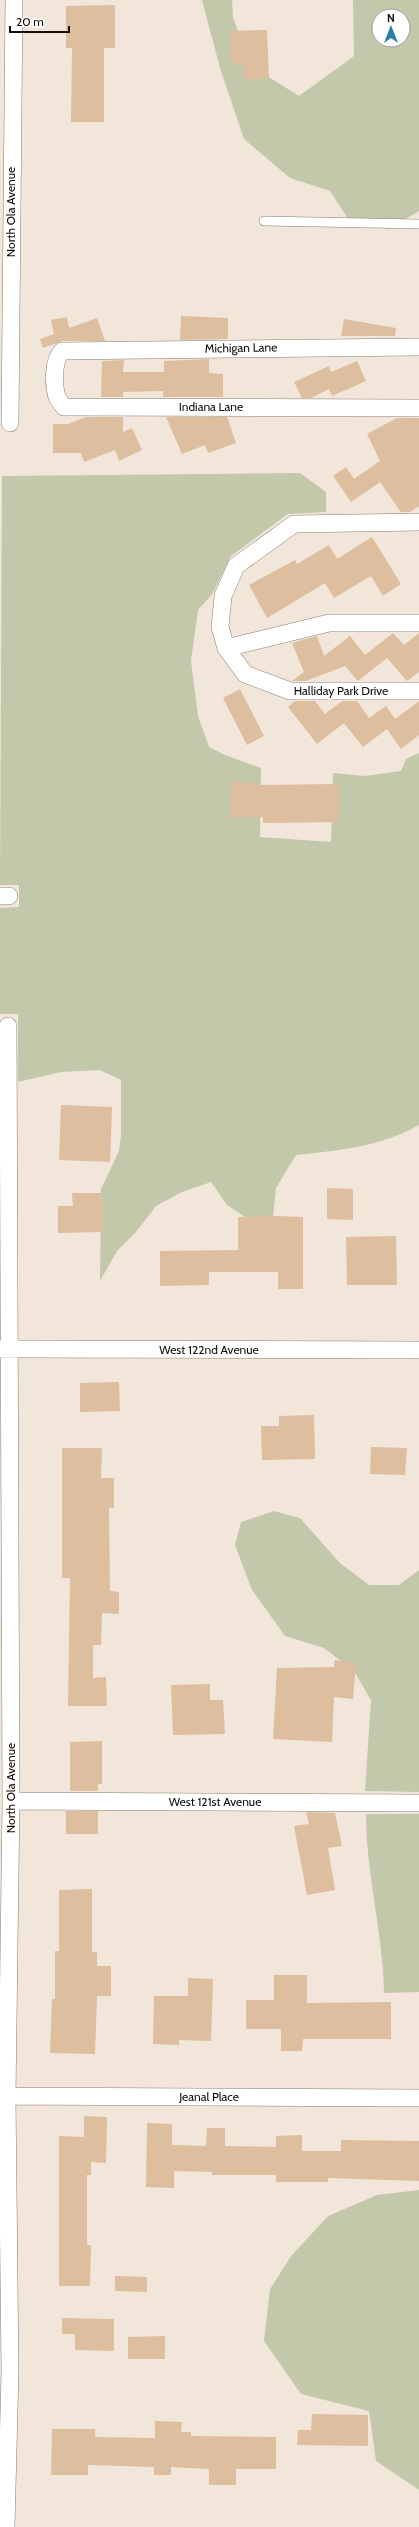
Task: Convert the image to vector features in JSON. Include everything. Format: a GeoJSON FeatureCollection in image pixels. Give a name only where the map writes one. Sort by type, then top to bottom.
{"type":"FeatureCollection","features":[{"type":"Feature","properties":{"kind":"street","name":"North Ola Avenue"},"geometry":{"type":"LineString","coordinates":[[10,424],[6,150],[14,0]]}},
{"type":"Feature","properties":{"kind":"street","name":"Michigan Lane"},"geometry":{"type":"LineString","coordinates":[[62,351],[419,347]]}},
{"type":"Feature","properties":{"kind":"street","name":"Indiana Lane"},"geometry":{"type":"LineString","coordinates":[[62,351],[57,356],[55,370],[57,397],[64,406],[419,408]]}},
{"type":"Feature","properties":{"kind":"street","name":"Halliday Park Drive"},"geometry":{"type":"LineString","coordinates":[[419,522],[294,524],[236,566],[223,596],[220,627],[226,648],[245,674],[290,691],[419,691]]}},
{"type":"Feature","properties":{"kind":"street"},"geometry":{"type":"LineString","coordinates":[[226,648],[329,623],[419,623]]}},
{"type":"Feature","properties":{"kind":"street","name":"North Ola Avenue"},"geometry":{"type":"LineString","coordinates":[[6,2527],[10,2371],[3,2096],[11,1802],[5,1766],[4,1349],[8,1026]]}},
{"type":"Feature","properties":{"kind":"street","name":"West 122nd Avenue"},"geometry":{"type":"LineString","coordinates":[[4,1349],[419,1350]]}},
{"type":"Feature","properties":{"kind":"street","name":"West 121st Avenue"},"geometry":{"type":"LineString","coordinates":[[11,1802],[419,1803]]}},
{"type":"Feature","properties":{"kind":"street","name":"Jeanal Place"},"geometry":{"type":"LineString","coordinates":[[3,2096],[419,2098]]}},
{"type":"Feature","properties":{"kind":"lane"},"geometry":{"type":"LineString","coordinates":[[264,221],[419,224]]}},
{"type":"Feature","properties":{"kind":"green space"},"geometry":{"type":"Polygon","coordinates":[[[202,0],[232,0],[233,18],[253,67],[299,96],[354,56],[353,0],[419,0],[419,211],[389,229],[349,220],[330,191],[290,178],[244,139],[220,68],[202,0]]]}},
{"type":"Feature","properties":{"kind":"green space"},"geometry":{"type":"Polygon","coordinates":[[[300,473],[326,492],[326,512],[288,514],[231,556],[213,593],[198,610],[191,661],[198,716],[209,747],[225,755],[261,768],[260,837],[331,842],[333,773],[365,776],[401,771],[406,759],[419,753],[419,1125],[375,1143],[327,1152],[296,1155],[276,1188],[273,1217],[260,1227],[227,1205],[211,1182],[182,1192],[156,1206],[136,1232],[117,1251],[100,1281],[101,1189],[119,1151],[121,1135],[121,1080],[100,1070],[61,1072],[18,1082],[18,1014],[0,1014],[0,908],[19,907],[19,885],[0,885],[2,476],[300,473]]]}},
{"type":"Feature","properties":{"kind":"green space"},"geometry":{"type":"Polygon","coordinates":[[[274,1511],[300,1518],[340,1563],[369,1585],[399,1585],[419,1570],[419,1792],[365,1791],[371,1700],[354,1671],[324,1648],[285,1636],[252,1590],[235,1545],[241,1522],[274,1511]]]}},
{"type":"Feature","properties":{"kind":"green space"},"geometry":{"type":"Polygon","coordinates":[[[366,1814],[419,1814],[419,1992],[384,1993],[381,1948],[369,1859],[366,1814]]]}},
{"type":"Feature","properties":{"kind":"green space"},"geometry":{"type":"Polygon","coordinates":[[[419,2190],[419,2490],[376,2461],[369,2411],[301,2394],[264,2341],[270,2289],[292,2255],[328,2216],[377,2195],[419,2190]]]}},
{"type":"Feature","properties":{"kind":"building"},"geometry":{"type":"Polygon","coordinates":[[[115,5],[115,48],[104,48],[104,122],[71,122],[72,48],[66,48],[66,6],[115,5]]]}},
{"type":"Feature","properties":{"kind":"building"},"geometry":{"type":"Polygon","coordinates":[[[267,30],[269,78],[244,79],[243,63],[231,63],[230,31],[267,30]]]}},
{"type":"Feature","properties":{"kind":"building"},"geometry":{"type":"Polygon","coordinates":[[[181,316],[228,318],[228,339],[180,340],[181,316]]]}},
{"type":"Feature","properties":{"kind":"building"},"geometry":{"type":"Polygon","coordinates":[[[67,317],[69,328],[97,318],[105,341],[62,341],[43,348],[40,339],[54,334],[51,320],[67,317]]]}},
{"type":"Feature","properties":{"kind":"building"},"geometry":{"type":"Polygon","coordinates":[[[344,319],[396,328],[395,336],[341,336],[344,319]]]}},
{"type":"Feature","properties":{"kind":"building"},"geometry":{"type":"Polygon","coordinates":[[[209,359],[209,373],[223,374],[223,397],[163,397],[163,391],[123,392],[123,397],[101,397],[102,361],[124,360],[123,372],[164,372],[164,361],[209,359]]]}},
{"type":"Feature","properties":{"kind":"building"},"geometry":{"type":"Polygon","coordinates":[[[357,361],[366,381],[332,396],[329,389],[311,398],[302,398],[294,382],[329,366],[331,372],[357,361]]]}},
{"type":"Feature","properties":{"kind":"building"},"geometry":{"type":"Polygon","coordinates":[[[86,417],[123,417],[123,432],[132,428],[142,450],[119,461],[115,450],[84,462],[81,453],[53,453],[53,424],[68,424],[86,417]]]}},
{"type":"Feature","properties":{"kind":"building"},"geometry":{"type":"Polygon","coordinates":[[[166,417],[227,417],[236,443],[208,453],[205,445],[182,454],[166,417]]]}},
{"type":"Feature","properties":{"kind":"building"},"geometry":{"type":"Polygon","coordinates":[[[397,418],[419,418],[419,506],[410,512],[401,512],[380,482],[351,502],[333,476],[346,467],[354,479],[380,461],[367,434],[397,418]]]}},
{"type":"Feature","properties":{"kind":"building"},"geometry":{"type":"Polygon","coordinates":[[[372,537],[401,584],[383,596],[371,576],[334,598],[325,583],[267,618],[249,585],[295,560],[297,564],[329,545],[337,559],[372,537]]]}},
{"type":"Feature","properties":{"kind":"building"},"geometry":{"type":"Polygon","coordinates":[[[393,633],[404,645],[419,633],[419,672],[407,681],[387,658],[358,681],[345,666],[306,681],[292,681],[304,672],[292,643],[317,636],[324,656],[350,636],[365,655],[393,633]]]}},
{"type":"Feature","properties":{"kind":"building"},"geometry":{"type":"Polygon","coordinates":[[[240,689],[264,736],[247,745],[223,698],[240,689]]]}},
{"type":"Feature","properties":{"kind":"building"},"geometry":{"type":"Polygon","coordinates":[[[295,701],[315,701],[325,714],[342,701],[357,701],[369,718],[386,706],[395,719],[419,701],[419,735],[401,749],[387,729],[363,747],[344,723],[317,744],[288,707],[295,701]]]}},
{"type":"Feature","properties":{"kind":"building"},"geometry":{"type":"Polygon","coordinates":[[[231,782],[253,782],[253,785],[339,784],[339,822],[263,823],[263,817],[230,817],[231,782]]]}},
{"type":"Feature","properties":{"kind":"building"},"geometry":{"type":"Polygon","coordinates":[[[61,1105],[112,1107],[110,1162],[59,1160],[61,1105]]]}},
{"type":"Feature","properties":{"kind":"building"},"geometry":{"type":"Polygon","coordinates":[[[327,1188],[353,1189],[353,1220],[327,1219],[327,1188]]]}},
{"type":"Feature","properties":{"kind":"building"},"geometry":{"type":"Polygon","coordinates":[[[72,1193],[102,1193],[102,1232],[58,1233],[58,1206],[73,1206],[72,1193]]]}},
{"type":"Feature","properties":{"kind":"building"},"geometry":{"type":"Polygon","coordinates":[[[238,1217],[303,1217],[303,1289],[278,1289],[278,1272],[209,1272],[209,1285],[160,1286],[160,1251],[238,1250],[238,1217]]]}},
{"type":"Feature","properties":{"kind":"building"},"geometry":{"type":"Polygon","coordinates":[[[396,1236],[397,1285],[347,1285],[346,1237],[396,1236]]]}},
{"type":"Feature","properties":{"kind":"building"},"geometry":{"type":"Polygon","coordinates":[[[119,1382],[120,1411],[80,1412],[80,1383],[119,1382]]]}},
{"type":"Feature","properties":{"kind":"building"},"geometry":{"type":"Polygon","coordinates":[[[314,1415],[315,1459],[262,1460],[261,1426],[279,1426],[279,1416],[314,1415]]]}},
{"type":"Feature","properties":{"kind":"building"},"geometry":{"type":"Polygon","coordinates":[[[371,1447],[407,1448],[405,1475],[370,1474],[371,1447]]]}},
{"type":"Feature","properties":{"kind":"building"},"geometry":{"type":"Polygon","coordinates":[[[62,1448],[102,1448],[101,1478],[114,1478],[114,1508],[109,1508],[110,1591],[119,1592],[119,1614],[102,1613],[101,1645],[93,1645],[93,1678],[106,1677],[107,1706],[68,1706],[70,1578],[62,1578],[62,1448]]]}},
{"type":"Feature","properties":{"kind":"building"},"geometry":{"type":"Polygon","coordinates":[[[335,1660],[356,1663],[353,1699],[334,1697],[332,1742],[273,1739],[277,1668],[334,1667],[335,1660]]]}},
{"type":"Feature","properties":{"kind":"building"},"geometry":{"type":"Polygon","coordinates":[[[210,1684],[210,1700],[223,1700],[225,1734],[173,1735],[171,1685],[210,1684]]]}},
{"type":"Feature","properties":{"kind":"building"},"geometry":{"type":"Polygon","coordinates":[[[102,1741],[102,1784],[98,1784],[98,1791],[70,1791],[70,1742],[102,1741]]]}},
{"type":"Feature","properties":{"kind":"building"},"geometry":{"type":"Polygon","coordinates":[[[66,1811],[98,1811],[98,1834],[66,1834],[66,1811]]]}},
{"type":"Feature","properties":{"kind":"building"},"geometry":{"type":"Polygon","coordinates":[[[306,1812],[335,1813],[342,1846],[328,1848],[335,1890],[307,1895],[294,1826],[309,1824],[306,1812]]]}},
{"type":"Feature","properties":{"kind":"building"},"geometry":{"type":"Polygon","coordinates":[[[92,1889],[92,1952],[97,1952],[97,1966],[111,1966],[111,1996],[97,1996],[95,2054],[50,2053],[52,1999],[55,1999],[55,1951],[59,1951],[59,1890],[92,1889]]]}},
{"type":"Feature","properties":{"kind":"building"},"geometry":{"type":"Polygon","coordinates":[[[274,1975],[307,1975],[307,2003],[391,2002],[391,2039],[303,2039],[302,2051],[281,2051],[281,2029],[246,2029],[246,2000],[274,2000],[274,1975]]]}},
{"type":"Feature","properties":{"kind":"building"},"geometry":{"type":"Polygon","coordinates":[[[188,1978],[213,1979],[211,2041],[179,2040],[179,2045],[153,2044],[154,1996],[188,1996],[188,1978]]]}},
{"type":"Feature","properties":{"kind":"building"},"geometry":{"type":"Polygon","coordinates":[[[84,2116],[107,2117],[106,2163],[91,2162],[91,2175],[87,2175],[87,2245],[91,2245],[90,2286],[59,2286],[59,2136],[84,2137],[84,2116]]]}},
{"type":"Feature","properties":{"kind":"building"},"geometry":{"type":"Polygon","coordinates":[[[147,2123],[172,2124],[172,2145],[206,2146],[207,2128],[225,2128],[225,2146],[276,2147],[276,2136],[302,2135],[302,2151],[341,2151],[341,2140],[419,2141],[419,2181],[328,2178],[328,2182],[276,2182],[276,2175],[212,2175],[212,2172],[174,2171],[174,2188],[146,2187],[147,2123]]]}},
{"type":"Feature","properties":{"kind":"building"},"geometry":{"type":"Polygon","coordinates":[[[115,2276],[147,2277],[147,2292],[115,2291],[115,2276]]]}},
{"type":"Feature","properties":{"kind":"building"},"geometry":{"type":"Polygon","coordinates":[[[62,2318],[114,2319],[114,2351],[75,2350],[75,2334],[62,2334],[62,2318]]]}},
{"type":"Feature","properties":{"kind":"building"},"geometry":{"type":"Polygon","coordinates":[[[165,2336],[165,2359],[128,2359],[128,2337],[165,2336]]]}},
{"type":"Feature","properties":{"kind":"building"},"geometry":{"type":"Polygon","coordinates":[[[312,2414],[368,2415],[368,2446],[297,2445],[298,2430],[311,2430],[312,2414]]]}},
{"type":"Feature","properties":{"kind":"building"},"geometry":{"type":"Polygon","coordinates":[[[155,2421],[182,2422],[181,2432],[191,2432],[191,2436],[276,2437],[276,2469],[236,2469],[236,2485],[209,2485],[209,2469],[171,2467],[171,2475],[154,2475],[154,2467],[88,2465],[88,2475],[51,2475],[52,2429],[95,2429],[95,2437],[155,2438],[155,2421]]]}}]}
